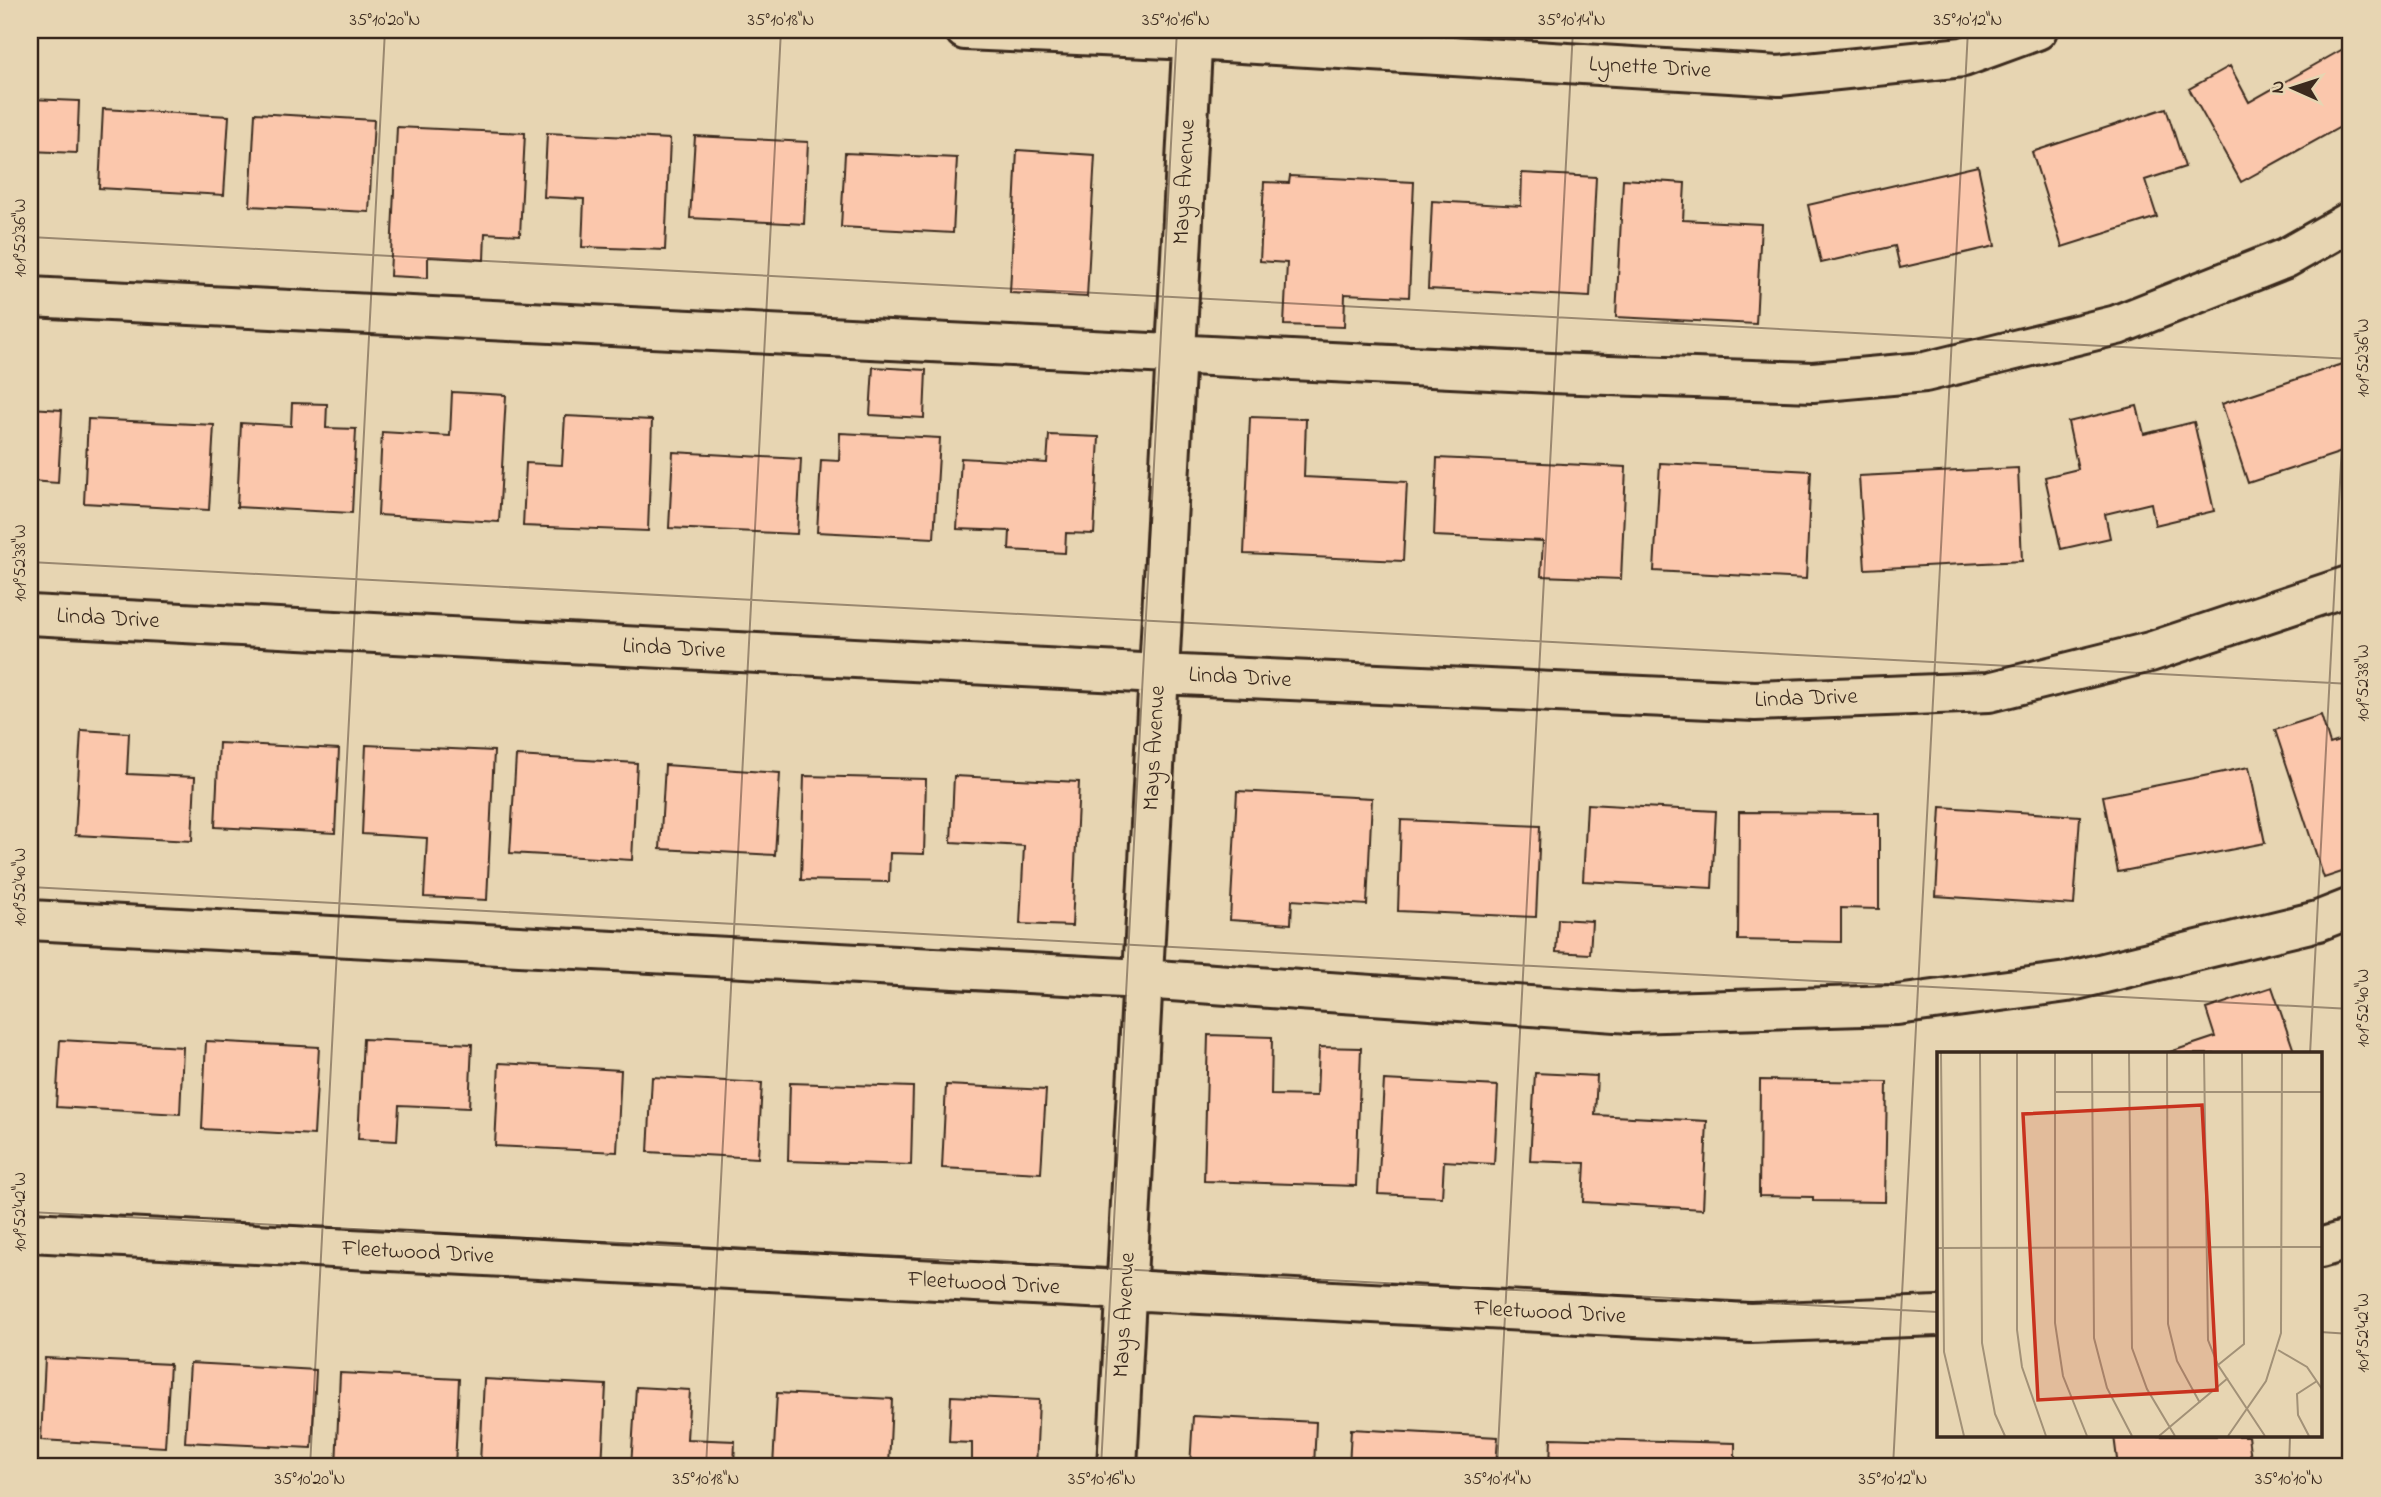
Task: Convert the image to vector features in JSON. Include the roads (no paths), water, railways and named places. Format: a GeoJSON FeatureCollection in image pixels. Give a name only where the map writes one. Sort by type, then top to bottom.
{"type":"FeatureCollection","features":[{"type":"Feature","properties":{"kind":"street","name":"Lynette Drive"},"geometry":{"type":"LineString","coordinates":[[965,30],[1193,35],[1779,76],[1963,57],[2037,30]]}},
{"type":"Feature","properties":{"kind":"street","name":"Mays Avenue"},"geometry":{"type":"LineString","coordinates":[[1117,1467],[1193,35]]}},
{"type":"Feature","properties":{"kind":"street"},"geometry":{"type":"LineString","coordinates":[[30,297],[1176,355],[1813,382],[1925,372],[2117,325],[2286,258],[2351,221]]}},
{"type":"Feature","properties":{"kind":"street","name":"Linda Drive"},"geometry":{"type":"LineString","coordinates":[[30,615],[1755,702],[1989,692],[2150,652],[2351,585]]}},
{"type":"Feature","properties":{"kind":"street"},"geometry":{"type":"LineString","coordinates":[[30,920],[1142,979],[1630,1013],[1896,1005],[2067,982],[2318,921],[2351,908]]}},
{"type":"Feature","properties":{"kind":"street","name":"Fleetwood Drive"},"geometry":{"type":"LineString","coordinates":[[30,1232],[1750,1323],[1937,1316]]}},
{"type":"Feature","properties":{"kind":"street"},"geometry":{"type":"LineString","coordinates":[[2322,1247],[2351,1239]]}}]}
